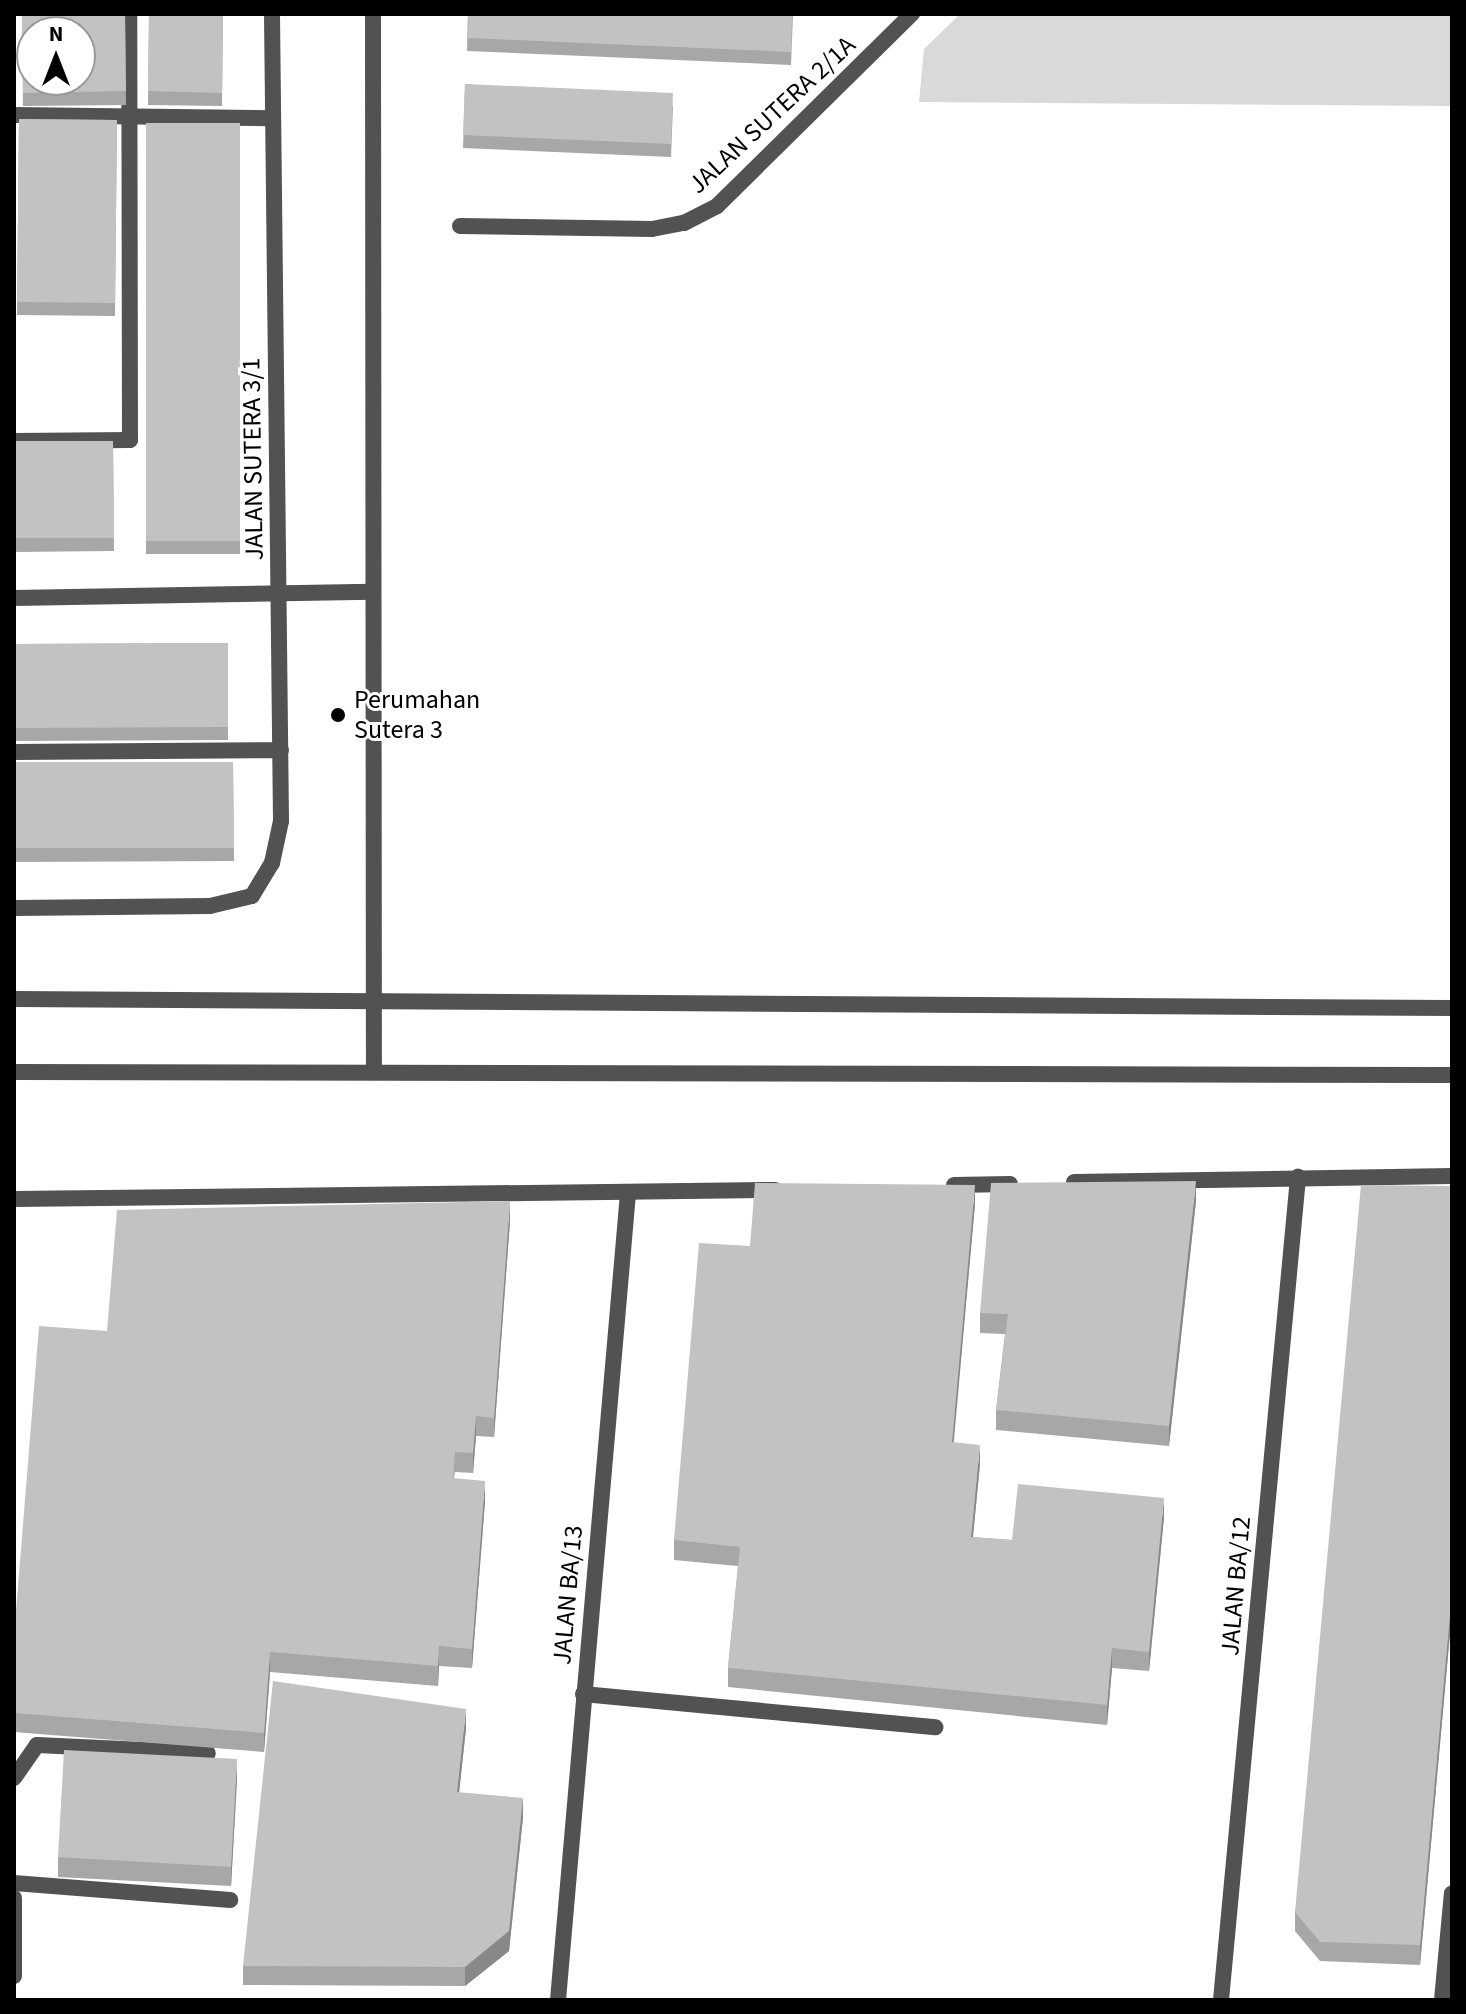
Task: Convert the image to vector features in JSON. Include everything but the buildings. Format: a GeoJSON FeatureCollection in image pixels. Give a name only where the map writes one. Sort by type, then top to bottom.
{"type":"FeatureCollection","features":[{"type":"Feature","properties":{"kind":"street"},"geometry":{"type":"LineString","coordinates":[[14,441],[130,440],[129,14]]}},
{"type":"Feature","properties":{"kind":"street","name":"JALAN SUTERA 3/1"},"geometry":{"type":"LineString","coordinates":[[14,908],[210,906],[252,896],[272,863],[281,821],[281,750],[272,14]]}},
{"type":"Feature","properties":{"kind":"street"},"geometry":{"type":"LineString","coordinates":[[373,14],[371,999],[374,1072]]}},
{"type":"Feature","properties":{"kind":"street","name":"JALAN SUTERA 2/1A"},"geometry":{"type":"LineString","coordinates":[[460,226],[652,229],[684,223],[717,206],[912,14]]}},
{"type":"Feature","properties":{"kind":"street"},"geometry":{"type":"LineString","coordinates":[[14,115],[272,118]]}},
{"type":"Feature","properties":{"kind":"street"},"geometry":{"type":"LineString","coordinates":[[14,598],[372,592]]}},
{"type":"Feature","properties":{"kind":"street"},"geometry":{"type":"LineString","coordinates":[[14,752],[281,750]]}},
{"type":"Feature","properties":{"kind":"street"},"geometry":{"type":"LineString","coordinates":[[14,999],[1452,1008]]}},
{"type":"Feature","properties":{"kind":"street"},"geometry":{"type":"LineString","coordinates":[[14,1072],[1452,1075]]}},
{"type":"Feature","properties":{"kind":"street"},"geometry":{"type":"LineString","coordinates":[[1059,1183],[1452,1176]]}},
{"type":"Feature","properties":{"kind":"street","name":"JALAN BA/12"},"geometry":{"type":"LineString","coordinates":[[1221,2000],[1298,1177]]}},
{"type":"Feature","properties":{"kind":"street"},"geometry":{"type":"LineString","coordinates":[[931,1186],[1027,1184]]}},
{"type":"Feature","properties":{"kind":"street"},"geometry":{"type":"LineString","coordinates":[[14,1199],[787,1190]]}},
{"type":"Feature","properties":{"kind":"street","name":"JALAN BA/13"},"geometry":{"type":"LineString","coordinates":[[558,2000],[628,1193]]}},
{"type":"Feature","properties":{"kind":"street"},"geometry":{"type":"LineString","coordinates":[[583,1694],[935,1727]]}},
{"type":"Feature","properties":{"kind":"street"},"geometry":{"type":"LineString","coordinates":[[14,1778],[37,1745],[208,1753]]}},
{"type":"Feature","properties":{"kind":"street"},"geometry":{"type":"LineString","coordinates":[[14,1883],[230,1900]]}},
{"type":"Feature","properties":{"kind":"street"},"geometry":{"type":"LineString","coordinates":[[1442,2000],[1452,1893]]}},
{"type":"Feature","properties":{"kind":"street"},"geometry":{"type":"LineString","coordinates":[[14,1898],[14,1976]]}},
{"type":"Feature","properties":{"kind":"shaded area"},"geometry":{"type":"Polygon","coordinates":[[[960,14],[1452,14],[1452,106],[919,102],[924,49],[960,14]]]}},
{"type":"Feature","properties":{"kind":"place","name":"Perumahan Sutera 3"},"geometry":{"type":"Point","coordinates":[338,715]}}]}
